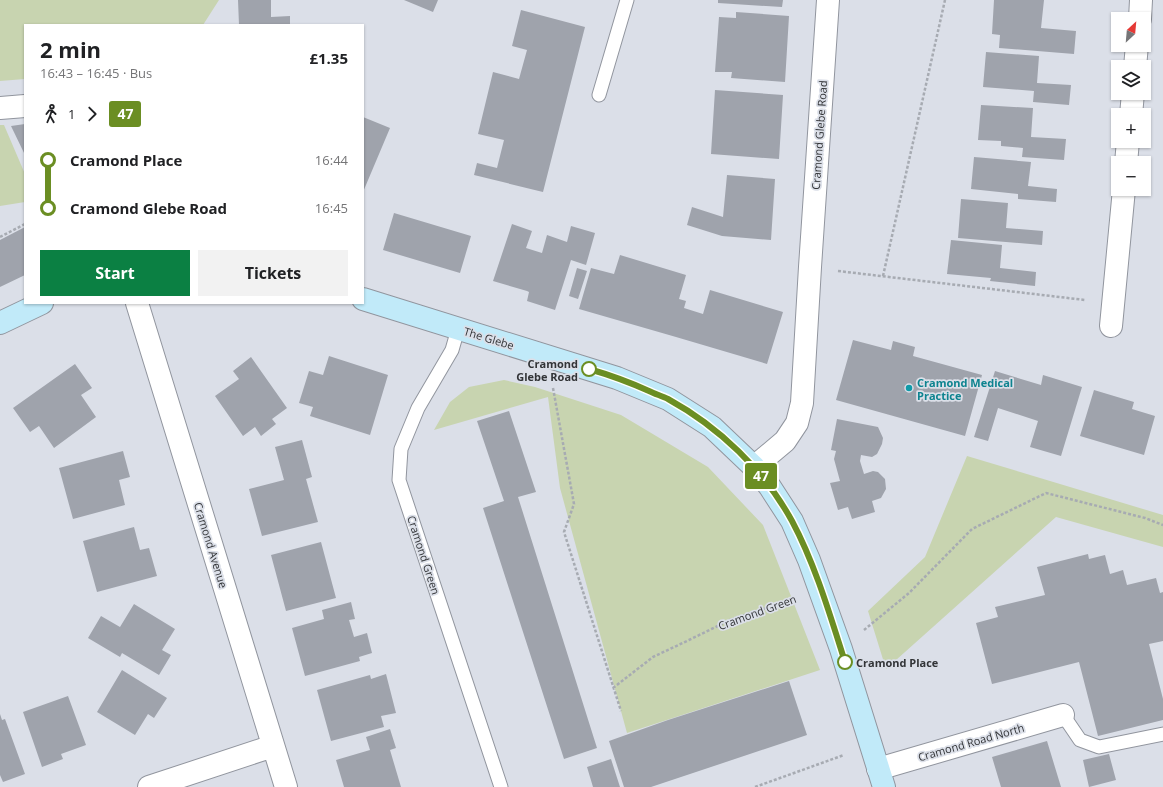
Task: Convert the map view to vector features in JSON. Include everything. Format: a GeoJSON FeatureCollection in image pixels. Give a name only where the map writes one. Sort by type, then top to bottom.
{"type":"FeatureCollection","features":[{"type":"Feature","properties":{"kind":"street","name":"Cramond Glebe Road"},"geometry":{"type":"LineString","coordinates":[[754,467],[785,441],[797,423],[802,403],[828,0]]}},
{"type":"Feature","properties":{"kind":"street"},"geometry":{"type":"LineString","coordinates":[[1140,12],[1141,0]]}},
{"type":"Feature","properties":{"kind":"street"},"geometry":{"type":"LineString","coordinates":[[0,108],[24,106]]}},
{"type":"Feature","properties":{"kind":"street"},"geometry":{"type":"LineString","coordinates":[[1112,326],[1123,196]]}},
{"type":"Feature","properties":{"kind":"street","name":"The Glebe"},"geometry":{"type":"LineString","coordinates":[[364,299],[617,378],[668,399],[712,427],[754,467]]}},
{"type":"Feature","properties":{"kind":"street"},"geometry":{"type":"LineString","coordinates":[[0,323],[40,304]]}},
{"type":"Feature","properties":{"kind":"street","name":"Cramond Avenue"},"geometry":{"type":"LineString","coordinates":[[137,304],[286,787]]}},
{"type":"Feature","properties":{"kind":"street","name":"Cramond Road North"},"geometry":{"type":"LineString","coordinates":[[754,467],[770,487],[792,521],[809,560],[841,650],[881,778],[1063,715]]}},
{"type":"Feature","properties":{"kind":"street"},"geometry":{"type":"LineString","coordinates":[[149,787],[273,746]]}},
{"type":"Feature","properties":{"kind":"lane"},"geometry":{"type":"LineString","coordinates":[[599,95],[627,0]]}},
{"type":"Feature","properties":{"kind":"lane","name":"Cramond Green"},"geometry":{"type":"LineString","coordinates":[[458,328],[452,350],[418,408],[401,449],[399,480],[501,787]]}},
{"type":"Feature","properties":{"kind":"lane"},"geometry":{"type":"LineString","coordinates":[[1063,715],[1080,740],[1099,747],[1163,734]]}},
{"type":"Feature","properties":{"kind":"path"},"geometry":{"type":"LineString","coordinates":[[883,276],[945,0]]}},
{"type":"Feature","properties":{"kind":"path"},"geometry":{"type":"LineString","coordinates":[[0,237],[24,225]]}},
{"type":"Feature","properties":{"kind":"path"},"geometry":{"type":"LineString","coordinates":[[810,267],[1114,303]]}},
{"type":"Feature","properties":{"kind":"path"},"geometry":{"type":"LineString","coordinates":[[561,360],[553,389],[574,504],[564,532],[621,711]]}},
{"type":"Feature","properties":{"kind":"path"},"geometry":{"type":"LineString","coordinates":[[841,650],[909,593],[972,529],[1046,494],[1145,518],[1163,525]]}},
{"type":"Feature","properties":{"kind":"path","name":"Cramond Green"},"geometry":{"type":"LineString","coordinates":[[614,688],[653,658],[696,636],[730,620],[820,590]]}},
{"type":"Feature","properties":{"kind":"path"},"geometry":{"type":"LineString","coordinates":[[755,787],[871,745]]}},
{"type":"Feature","properties":{"kind":"green space"},"geometry":{"type":"Polygon","coordinates":[[[0,0],[219,0],[204,24],[24,24],[24,79],[0,81],[0,0]]]}},
{"type":"Feature","properties":{"kind":"green space"},"geometry":{"type":"Polygon","coordinates":[[[0,125],[4,125],[24,172],[24,202],[0,206],[0,125]]]}},
{"type":"Feature","properties":{"kind":"green space"},"geometry":{"type":"Polygon","coordinates":[[[504,380],[535,387],[621,415],[708,467],[763,525],[820,670],[627,733],[560,488],[548,397],[434,430],[450,402],[469,387],[504,380]]]}},
{"type":"Feature","properties":{"kind":"green space"},"geometry":{"type":"Polygon","coordinates":[[[967,456],[1163,515],[1163,547],[1056,517],[886,669],[868,611],[925,557],[967,456]]]}},
{"type":"Feature","properties":{"kind":"building"},"geometry":{"type":"Polygon","coordinates":[[[238,0],[271,0],[271,17],[290,16],[290,24],[239,24],[238,0]]]}},
{"type":"Feature","properties":{"kind":"building"},"geometry":{"type":"Polygon","coordinates":[[[404,0],[438,0],[433,12],[404,0]]]}},
{"type":"Feature","properties":{"kind":"building"},"geometry":{"type":"Polygon","coordinates":[[[718,0],[783,0],[782,7],[718,3],[718,0]]]}},
{"type":"Feature","properties":{"kind":"building"},"geometry":{"type":"Polygon","coordinates":[[[994,0],[1044,0],[1041,28],[1076,31],[1074,54],[999,48],[1000,35],[992,34],[994,0]]]}},
{"type":"Feature","properties":{"kind":"building"},"geometry":{"type":"Polygon","coordinates":[[[521,10],[585,27],[543,192],[474,175],[477,163],[497,168],[504,140],[478,134],[493,72],[519,79],[527,50],[512,46],[521,10]]]}},
{"type":"Feature","properties":{"kind":"building"},"geometry":{"type":"Polygon","coordinates":[[[736,12],[789,16],[785,82],[731,78],[732,72],[715,72],[719,17],[736,18],[736,12]]]}},
{"type":"Feature","properties":{"kind":"building"},"geometry":{"type":"Polygon","coordinates":[[[986,52],[1039,56],[1037,83],[1071,85],[1069,105],[1033,102],[1034,91],[983,87],[986,52]]]}},
{"type":"Feature","properties":{"kind":"building"},"geometry":{"type":"Polygon","coordinates":[[[715,90],[783,95],[779,159],[711,154],[715,90]]]}},
{"type":"Feature","properties":{"kind":"building"},"geometry":{"type":"Polygon","coordinates":[[[981,105],[1033,108],[1031,137],[1066,139],[1064,160],[1022,157],[1023,148],[1001,146],[1001,141],[978,140],[981,105]]]}},
{"type":"Feature","properties":{"kind":"building"},"geometry":{"type":"Polygon","coordinates":[[[364,117],[390,128],[364,190],[364,117]]]}},
{"type":"Feature","properties":{"kind":"building"},"geometry":{"type":"Polygon","coordinates":[[[24,124],[24,153],[11,126],[24,124]]]}},
{"type":"Feature","properties":{"kind":"building"},"geometry":{"type":"Polygon","coordinates":[[[974,157],[1031,162],[1028,186],[1057,189],[1056,202],[1018,199],[1018,194],[971,189],[974,157]]]}},
{"type":"Feature","properties":{"kind":"building"},"geometry":{"type":"Polygon","coordinates":[[[727,175],[775,179],[771,240],[722,236],[687,225],[692,207],[723,217],[727,175]]]}},
{"type":"Feature","properties":{"kind":"building"},"geometry":{"type":"Polygon","coordinates":[[[961,199],[1008,203],[1006,228],[1043,231],[1042,245],[958,238],[961,199]]]}},
{"type":"Feature","properties":{"kind":"building"},"geometry":{"type":"Polygon","coordinates":[[[394,213],[471,236],[460,273],[383,250],[394,213]]]}},
{"type":"Feature","properties":{"kind":"building"},"geometry":{"type":"Polygon","coordinates":[[[512,224],[532,231],[526,248],[542,253],[547,235],[567,242],[571,226],[595,233],[586,265],[571,260],[555,310],[527,301],[529,292],[527,291],[493,281],[512,224]]]}},
{"type":"Feature","properties":{"kind":"building"},"geometry":{"type":"Polygon","coordinates":[[[24,228],[24,275],[0,287],[0,240],[24,228]]]}},
{"type":"Feature","properties":{"kind":"building"},"geometry":{"type":"Polygon","coordinates":[[[951,240],[1002,245],[1000,268],[1036,272],[1035,286],[990,281],[991,278],[947,274],[951,240]]]}},
{"type":"Feature","properties":{"kind":"building"},"geometry":{"type":"Polygon","coordinates":[[[620,255],[686,275],[679,299],[686,301],[684,308],[703,314],[710,290],[783,312],[767,364],[579,309],[591,268],[614,274],[620,255]]]}},
{"type":"Feature","properties":{"kind":"building"},"geometry":{"type":"Polygon","coordinates":[[[577,268],[587,271],[578,299],[569,296],[577,268]]]}},
{"type":"Feature","properties":{"kind":"building","name":"Cramond Medical Practice"},"geometry":{"type":"Polygon","coordinates":[[[853,340],[891,350],[893,341],[915,347],[913,356],[982,375],[965,436],[836,400],[853,340]]]}},
{"type":"Feature","properties":{"kind":"building"},"geometry":{"type":"Polygon","coordinates":[[[329,356],[388,375],[370,435],[310,416],[313,407],[299,403],[309,371],[323,375],[329,356]]]}},
{"type":"Feature","properties":{"kind":"building"},"geometry":{"type":"Polygon","coordinates":[[[251,357],[287,408],[272,419],[276,424],[261,436],[255,427],[243,436],[215,396],[239,379],[233,371],[251,357]]]}},
{"type":"Feature","properties":{"kind":"building"},"geometry":{"type":"Polygon","coordinates":[[[75,364],[92,388],[81,395],[96,417],[54,448],[39,426],[30,432],[13,408],[75,364]]]}},
{"type":"Feature","properties":{"kind":"building"},"geometry":{"type":"Polygon","coordinates":[[[995,371],[1041,385],[1043,375],[1082,387],[1061,456],[1030,447],[1038,421],[998,408],[988,441],[974,437],[995,371]]]}},
{"type":"Feature","properties":{"kind":"building"},"geometry":{"type":"Polygon","coordinates":[[[1094,390],[1134,402],[1132,409],[1155,416],[1144,455],[1080,436],[1094,390]]]}},
{"type":"Feature","properties":{"kind":"building"},"geometry":{"type":"Polygon","coordinates":[[[509,411],[536,492],[518,497],[597,748],[564,759],[483,508],[504,501],[477,421],[509,411]]]}},
{"type":"Feature","properties":{"kind":"building"},"geometry":{"type":"Polygon","coordinates":[[[837,419],[878,427],[883,438],[877,454],[872,457],[861,455],[860,461],[864,474],[873,471],[878,472],[885,479],[886,489],[881,498],[872,501],[875,512],[852,519],[848,507],[838,510],[830,483],[840,481],[834,459],[836,451],[831,450],[837,419]]]}},
{"type":"Feature","properties":{"kind":"building"},"geometry":{"type":"Polygon","coordinates":[[[302,440],[312,477],[306,479],[318,522],[262,536],[249,489],[284,480],[275,447],[302,440]]]}},
{"type":"Feature","properties":{"kind":"building"},"geometry":{"type":"Polygon","coordinates":[[[123,451],[130,477],[119,480],[125,505],[73,519],[59,468],[123,451]]]}},
{"type":"Feature","properties":{"kind":"building"},"geometry":{"type":"Polygon","coordinates":[[[134,527],[140,550],[149,548],[157,576],[97,592],[83,541],[134,527]]]}},
{"type":"Feature","properties":{"kind":"building"},"geometry":{"type":"Polygon","coordinates":[[[321,542],[336,598],[286,611],[271,555],[321,542]]]}},
{"type":"Feature","properties":{"kind":"building"},"geometry":{"type":"Polygon","coordinates":[[[1088,554],[1089,559],[1105,555],[1110,574],[1123,570],[1127,585],[1156,578],[1160,593],[1163,592],[1163,641],[1149,644],[1163,699],[1163,720],[1098,736],[1079,662],[992,684],[976,623],[998,617],[995,607],[1045,595],[1037,567],[1088,554]]]}},
{"type":"Feature","properties":{"kind":"building"},"geometry":{"type":"Polygon","coordinates":[[[351,602],[355,619],[349,620],[354,637],[367,633],[372,653],[359,657],[360,661],[305,676],[292,628],[324,619],[322,610],[351,602]]]}},
{"type":"Feature","properties":{"kind":"building"},"geometry":{"type":"Polygon","coordinates":[[[134,604],[175,629],[162,650],[171,655],[159,675],[122,653],[120,657],[88,638],[101,616],[120,627],[134,604]]]}},
{"type":"Feature","properties":{"kind":"building"},"geometry":{"type":"Polygon","coordinates":[[[122,670],[167,698],[154,718],[148,714],[135,735],[97,712],[122,670]]]}},
{"type":"Feature","properties":{"kind":"building"},"geometry":{"type":"Polygon","coordinates":[[[386,674],[396,713],[381,716],[384,727],[331,741],[317,690],[370,675],[371,679],[386,674]]]}},
{"type":"Feature","properties":{"kind":"building"},"geometry":{"type":"Polygon","coordinates":[[[789,681],[807,735],[651,787],[624,787],[609,741],[668,720],[789,681]]]}},
{"type":"Feature","properties":{"kind":"building"},"geometry":{"type":"Polygon","coordinates":[[[68,696],[86,745],[61,754],[63,759],[42,767],[23,712],[68,696]]]}},
{"type":"Feature","properties":{"kind":"building"},"geometry":{"type":"Polygon","coordinates":[[[0,714],[2,720],[5,719],[25,774],[3,782],[0,775],[0,714]]]}},
{"type":"Feature","properties":{"kind":"building"},"geometry":{"type":"Polygon","coordinates":[[[390,729],[396,748],[390,750],[401,787],[344,787],[336,760],[370,750],[366,737],[390,729]]]}},
{"type":"Feature","properties":{"kind":"building"},"geometry":{"type":"Polygon","coordinates":[[[1047,741],[1061,787],[1001,787],[992,757],[1047,741]]]}},
{"type":"Feature","properties":{"kind":"building"},"geometry":{"type":"Polygon","coordinates":[[[1109,754],[1116,780],[1089,787],[1083,760],[1109,754]]]}},
{"type":"Feature","properties":{"kind":"building"},"geometry":{"type":"Polygon","coordinates":[[[611,759],[620,787],[593,787],[587,767],[611,759]]]}},
{"type":"Feature","properties":{"kind":"bus line","name":"47"},"geometry":{"type":"LineString","coordinates":[[589,369],[617,378],[668,399],[712,427],[754,467],[770,487],[792,521],[809,560],[845,662]]}},
{"type":"Feature","properties":{"kind":"place","name":"Cramond Glebe Road"},"geometry":{"type":"Point","coordinates":[589,369]}},
{"type":"Feature","properties":{"kind":"place","name":"Cramond Medical Practice"},"geometry":{"type":"Point","coordinates":[909,388]}},
{"type":"Feature","properties":{"kind":"place","name":"Cramond Place"},"geometry":{"type":"Point","coordinates":[845,662]}}]}
